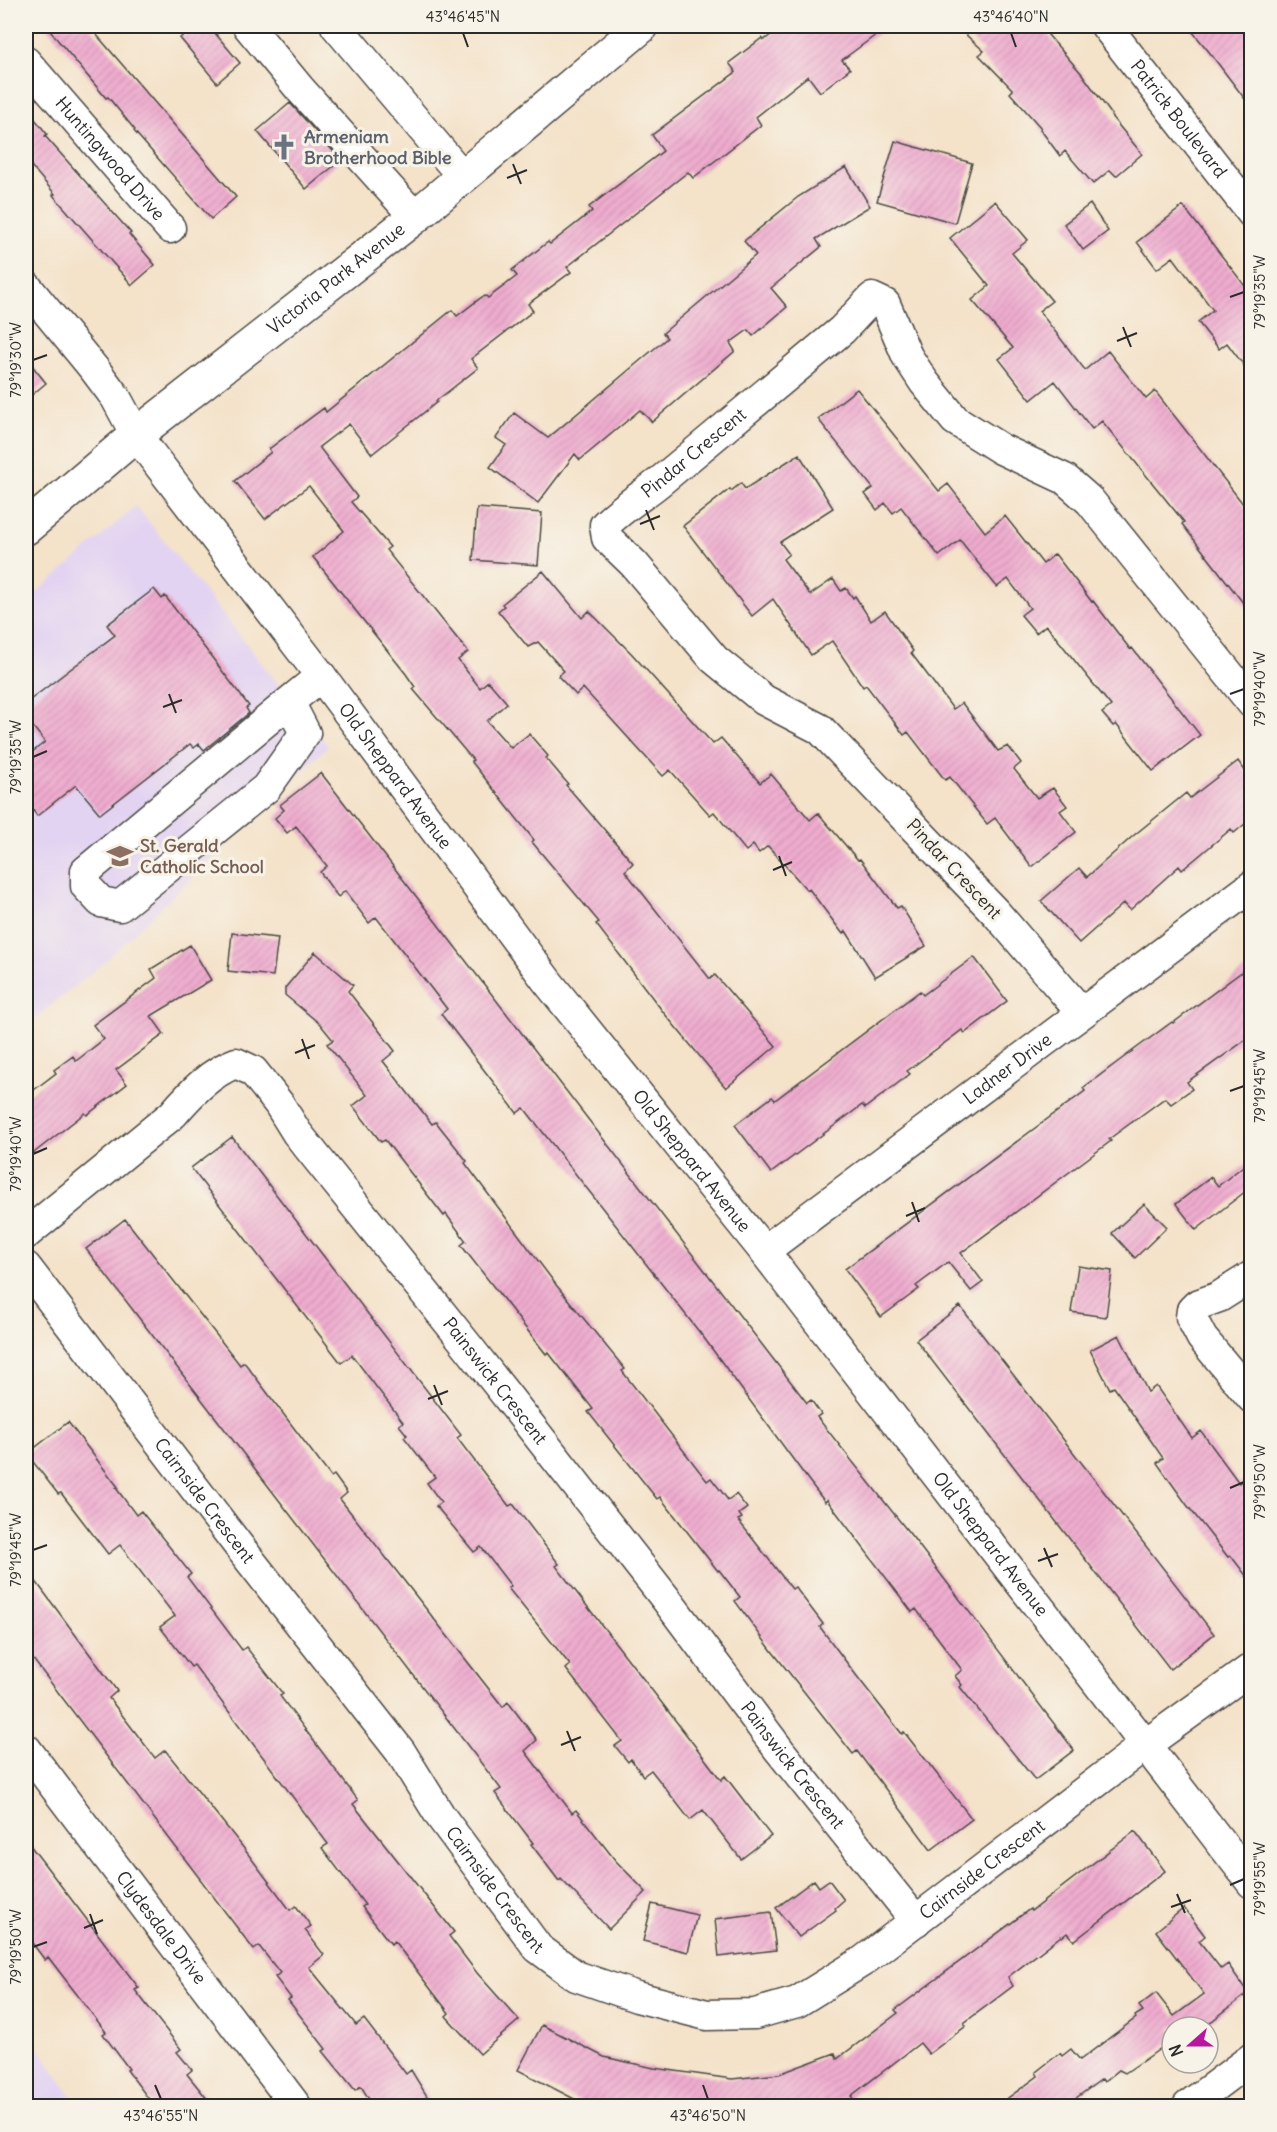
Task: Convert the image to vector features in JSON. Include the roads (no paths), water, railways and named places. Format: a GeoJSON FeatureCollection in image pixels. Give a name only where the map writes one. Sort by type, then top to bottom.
{"type":"FeatureCollection","features":[{"type":"Feature","properties":{"kind":"main road","name":"Victoria Park Avenue"},"geometry":{"type":"LineString","coordinates":[[26,528],[136,435],[416,217],[642,26]]}},
{"type":"Feature","properties":{"kind":"street"},"geometry":{"type":"LineString","coordinates":[[248,26],[300,89],[416,217]]}},
{"type":"Feature","properties":{"kind":"street"},"geometry":{"type":"LineString","coordinates":[[336,26],[463,177]]}},
{"type":"Feature","properties":{"kind":"street","name":"Patrick Boulevard"},"geometry":{"type":"LineString","coordinates":[[1106,26],[1251,213]]}},
{"type":"Feature","properties":{"kind":"street","name":"Huntingwood Drive"},"geometry":{"type":"LineString","coordinates":[[26,62],[170,228]]}},
{"type":"Feature","properties":{"kind":"street"},"geometry":{"type":"LineString","coordinates":[[26,286],[95,369],[116,398],[136,435]]}},
{"type":"Feature","properties":{"kind":"street","name":"Pindar Crescent"},"geometry":{"type":"LineString","coordinates":[[1081,1012],[996,912],[820,729],[764,700],[714,658],[634,564],[607,538],[605,525],[621,509],[663,479],[842,330],[872,298],[885,304],[907,356],[924,382],[955,420],[1001,449],[1065,479],[1090,501],[1251,703]]}},
{"type":"Feature","properties":{"kind":"street","name":"Old Sheppard Avenue"},"geometry":{"type":"LineString","coordinates":[[136,435],[321,676],[547,981],[764,1251],[1251,1883]]}},
{"type":"Feature","properties":{"kind":"street"},"geometry":{"type":"LineString","coordinates":[[289,702],[305,734],[266,788],[120,906],[101,902],[86,886],[86,871],[289,702],[321,676]]}},
{"type":"Feature","properties":{"kind":"street","name":"Ladner Drive"},"geometry":{"type":"LineString","coordinates":[[764,1251],[1251,886]]}},
{"type":"Feature","properties":{"kind":"street","name":"Painswick Crescent"},"geometry":{"type":"LineString","coordinates":[[26,1234],[174,1114],[186,1099],[220,1069],[236,1063],[253,1071],[279,1104],[297,1133],[513,1404],[666,1599],[787,1760],[916,1921]]}},
{"type":"Feature","properties":{"kind":"street","name":"Cairnside Crescent"},"geometry":{"type":"LineString","coordinates":[[26,1267],[238,1545],[400,1751],[441,1817],[538,1948],[576,1976],[637,1997],[707,2015],[755,2014],[797,2002],[863,1961],[1145,1745],[1251,1668]]}},
{"type":"Feature","properties":{"kind":"street"},"geometry":{"type":"LineString","coordinates":[[1251,1276],[1219,1297],[1197,1305],[1192,1310],[1191,1317],[1202,1338],[1251,1398]]}},
{"type":"Feature","properties":{"kind":"street","name":"Clydesdale Drive"},"geometry":{"type":"LineString","coordinates":[[26,1749],[296,2106]]}},
{"type":"Feature","properties":{"kind":"street"},"geometry":{"type":"LineString","coordinates":[[1188,2106],[1251,2058]]}},
{"type":"Feature","properties":{"kind":"place","name":"Armeniam Brotherhood Bible"},"geometry":{"type":"Point","coordinates":[284,147]}},
{"type":"Feature","properties":{"kind":"place","name":"St. Gerald Catholic School"},"geometry":{"type":"Point","coordinates":[120,856]}}]}
